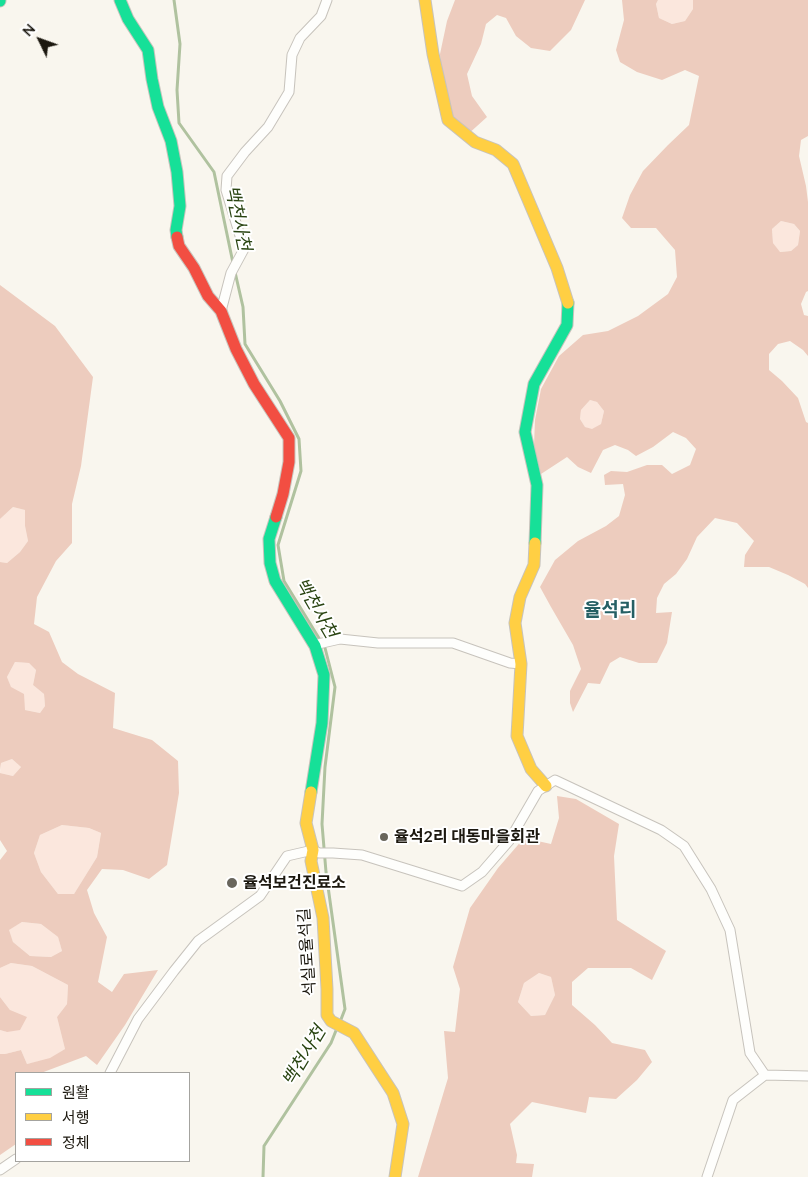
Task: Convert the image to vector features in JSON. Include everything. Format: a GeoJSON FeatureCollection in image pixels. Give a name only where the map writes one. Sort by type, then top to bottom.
{"type":"FeatureCollection","features":[{"type":"Feature","properties":{"kind":"street","name":"석실로율석길"},"geometry":{"type":"LineString","coordinates":[[120,0],[128,18],[148,50],[158,107],[171,140],[177,172],[180,206],[176,230],[179,246],[194,268],[208,296],[221,311],[236,349],[254,384],[288,438],[289,462],[284,494],[269,539],[270,563],[275,582],[316,645],[324,675],[322,722],[306,823],[316,852],[310,861],[324,918],[327,1014],[331,1021],[354,1033],[393,1093],[403,1124],[395,1177]]}},
{"type":"Feature","properties":{"kind":"street"},"geometry":{"type":"LineString","coordinates":[[221,311],[231,273],[244,249],[226,190],[227,176],[245,152],[268,127],[289,92],[292,55],[300,38],[320,16],[326,0]]}},
{"type":"Feature","properties":{"kind":"street"},"geometry":{"type":"LineString","coordinates":[[425,0],[433,54],[448,120],[474,142],[496,150],[513,164],[557,268],[568,304],[567,325],[534,384],[524,432],[537,485],[534,565],[520,597],[514,623],[521,664],[517,736],[532,769],[546,786]]}},
{"type":"Feature","properties":{"kind":"street"},"geometry":{"type":"LineString","coordinates":[[316,645],[340,639],[378,643],[453,642],[510,663],[521,664]]}},
{"type":"Feature","properties":{"kind":"street"},"geometry":{"type":"LineString","coordinates":[[111,1072],[138,1018],[198,941],[260,896],[287,856],[316,852],[362,855],[462,886],[482,872],[509,841],[538,791],[556,780],[661,830],[684,846],[711,889],[730,930],[750,1053],[765,1075]]}},
{"type":"Feature","properties":{"kind":"street"},"geometry":{"type":"LineString","coordinates":[[707,1177],[733,1100],[765,1075],[808,1076]]}},
{"type":"Feature","properties":{"kind":"street"},"geometry":{"type":"LineString","coordinates":[[0,1170],[15,1160]]}},
{"type":"Feature","properties":{"kind":"shaded area"},"geometry":{"type":"Polygon","coordinates":[[[455,0],[585,0],[571,30],[550,51],[531,48],[516,36],[506,18],[497,15],[486,24],[481,44],[467,74],[472,96],[487,117],[466,136],[456,123],[442,93],[440,54],[447,21],[455,0]]]}},
{"type":"Feature","properties":{"kind":"shaded area"},"geometry":{"type":"Polygon","coordinates":[[[622,0],[658,0],[656,4],[659,18],[672,24],[685,21],[693,9],[693,0],[808,0],[808,136],[801,140],[799,156],[808,202],[808,291],[801,304],[804,315],[808,316],[808,356],[790,341],[778,344],[769,354],[769,370],[798,398],[808,423],[808,588],[805,584],[769,567],[744,567],[745,555],[754,541],[737,523],[715,518],[697,537],[687,559],[676,574],[664,584],[657,598],[656,613],[672,612],[667,643],[657,663],[639,663],[620,657],[610,663],[600,684],[588,683],[573,712],[570,703],[570,691],[581,669],[573,645],[540,587],[555,560],[578,541],[606,526],[619,516],[625,495],[623,484],[605,485],[604,475],[611,471],[627,472],[647,465],[662,465],[672,474],[690,465],[696,449],[686,438],[673,432],[653,447],[636,456],[628,450],[615,445],[603,450],[591,473],[578,467],[567,457],[541,474],[534,446],[535,420],[541,389],[559,356],[583,335],[608,331],[638,316],[668,294],[677,277],[675,250],[656,228],[631,228],[622,218],[630,195],[643,171],[689,125],[699,76],[685,70],[662,80],[637,72],[620,62],[616,50],[624,20],[622,0]],[[781,221],[772,229],[773,243],[780,252],[791,251],[798,245],[800,231],[794,224],[781,221]],[[590,400],[581,410],[580,419],[585,427],[592,429],[601,424],[604,411],[597,402],[590,400]]]}},
{"type":"Feature","properties":{"kind":"shaded area"},"geometry":{"type":"Polygon","coordinates":[[[658,0],[693,0],[693,9],[685,21],[672,24],[659,18],[656,4],[658,0]]]}},
{"type":"Feature","properties":{"kind":"shaded area"},"geometry":{"type":"Polygon","coordinates":[[[781,221],[794,224],[800,231],[798,245],[791,251],[779,252],[773,243],[772,229],[781,221]]]}},
{"type":"Feature","properties":{"kind":"shaded area"},"geometry":{"type":"Polygon","coordinates":[[[0,285],[55,326],[93,377],[81,466],[72,504],[72,543],[56,561],[37,597],[34,624],[49,632],[62,662],[78,674],[115,693],[113,728],[152,740],[178,761],[179,793],[167,865],[149,879],[123,870],[102,869],[87,890],[94,913],[107,937],[98,982],[112,992],[124,974],[158,970],[125,1025],[97,1065],[86,1056],[44,1072],[15,1072],[15,1145],[0,1155],[0,1054],[21,1050],[27,1064],[50,1058],[65,1049],[57,1017],[67,1004],[68,985],[32,966],[11,963],[0,968],[0,860],[7,851],[0,840],[0,773],[13,776],[21,767],[12,759],[1,763],[0,770],[0,562],[7,563],[20,552],[28,541],[25,526],[25,510],[13,507],[0,519],[0,285]],[[15,662],[7,677],[11,687],[24,694],[25,710],[40,713],[45,706],[44,694],[33,685],[36,670],[29,663],[15,662]],[[62,825],[40,835],[34,853],[41,872],[58,894],[74,894],[97,857],[101,833],[89,828],[62,825]],[[22,922],[9,930],[13,942],[30,956],[51,957],[62,951],[58,937],[41,924],[22,922]]]}},
{"type":"Feature","properties":{"kind":"shaded area"},"geometry":{"type":"Polygon","coordinates":[[[590,400],[597,402],[604,411],[601,424],[592,430],[585,427],[580,419],[581,410],[590,400]]]}},
{"type":"Feature","properties":{"kind":"shaded area"},"geometry":{"type":"Polygon","coordinates":[[[13,507],[25,510],[25,526],[28,541],[20,552],[7,563],[0,562],[0,519],[13,507]]]}},
{"type":"Feature","properties":{"kind":"shaded area"},"geometry":{"type":"Polygon","coordinates":[[[15,662],[29,663],[36,670],[33,685],[44,694],[45,706],[40,713],[25,710],[11,688],[7,677],[15,662]]]}},
{"type":"Feature","properties":{"kind":"shaded area"},"geometry":{"type":"Polygon","coordinates":[[[12,759],[21,767],[13,776],[0,773],[1,763],[12,759]]]}},
{"type":"Feature","properties":{"kind":"shaded area"},"geometry":{"type":"Polygon","coordinates":[[[557,796],[576,799],[619,824],[614,856],[617,920],[666,951],[652,980],[631,968],[588,968],[572,982],[572,1005],[612,1043],[645,1050],[652,1062],[637,1080],[616,1099],[589,1097],[586,1113],[532,1102],[510,1124],[517,1155],[516,1163],[534,1164],[532,1177],[418,1177],[448,1078],[444,1031],[455,1032],[460,989],[453,967],[470,908],[498,868],[524,838],[551,844],[559,818],[557,796]],[[539,973],[524,983],[518,1002],[531,1016],[545,1015],[555,995],[551,977],[539,973]]]}},
{"type":"Feature","properties":{"kind":"shaded area"},"geometry":{"type":"Polygon","coordinates":[[[62,825],[89,828],[101,833],[97,857],[74,894],[58,894],[41,872],[34,853],[40,835],[62,825]]]}},
{"type":"Feature","properties":{"kind":"shaded area"},"geometry":{"type":"Polygon","coordinates":[[[22,922],[41,924],[58,937],[62,951],[51,957],[30,956],[13,942],[8,930],[22,922]]]}},
{"type":"Feature","properties":{"kind":"shaded area"},"geometry":{"type":"Polygon","coordinates":[[[11,963],[32,966],[68,985],[67,1004],[57,1017],[65,1049],[50,1059],[27,1064],[21,1050],[0,1054],[0,1030],[7,1032],[10,1010],[0,997],[0,968],[11,963]]]}},
{"type":"Feature","properties":{"kind":"shaded area"},"geometry":{"type":"Polygon","coordinates":[[[539,973],[551,977],[555,995],[545,1015],[531,1016],[518,1002],[524,983],[539,973]]]}},
{"type":"Feature","properties":{"kind":"shaded area"},"geometry":{"type":"Polygon","coordinates":[[[0,997],[10,1010],[27,1017],[20,1030],[7,1032],[0,1030],[0,997]]]}},
{"type":"Feature","properties":{"kind":"waterway","name":"백천사천"},"geometry":{"type":"LineString","coordinates":[[174,0],[180,44],[177,90],[179,123],[214,172],[233,263]]}},
{"type":"Feature","properties":{"kind":"waterway","name":"백천사천"},"geometry":{"type":"LineString","coordinates":[[235,272],[243,307],[245,344],[280,401],[299,439],[301,471],[278,545],[284,581],[325,648],[335,687],[325,767],[322,824],[326,872],[345,1009],[340,1022]]}},
{"type":"Feature","properties":{"kind":"waterway","name":"백천사천"},"geometry":{"type":"LineString","coordinates":[[263,1177],[264,1146],[331,1043],[337,1028]]}},
{"type":"Feature","properties":{"kind":"traffic: fast"},"geometry":{"type":"LineString","coordinates":[[120,0],[128,19],[148,50],[158,107],[171,141],[177,172],[180,206],[176,230],[177,237]]}},
{"type":"Feature","properties":{"kind":"traffic: fast"},"geometry":{"type":"LineString","coordinates":[[535,543],[537,485],[525,432],[534,384],[567,325],[568,303]]}},
{"type":"Feature","properties":{"kind":"traffic: fast"},"geometry":{"type":"LineString","coordinates":[[276,517],[269,539],[270,563],[275,581],[315,646],[324,675],[322,723],[311,792]]}},
{"type":"Feature","properties":{"kind":"traffic: slow"},"geometry":{"type":"LineString","coordinates":[[425,0],[433,54],[448,120],[475,142],[496,150],[513,164],[557,268],[568,303]]}},
{"type":"Feature","properties":{"kind":"traffic: slow"},"geometry":{"type":"LineString","coordinates":[[535,543],[534,565],[520,597],[515,623],[521,664],[517,736],[531,769],[546,786]]}},
{"type":"Feature","properties":{"kind":"traffic: slow"},"geometry":{"type":"LineString","coordinates":[[311,792],[306,823],[313,850],[311,861],[323,918],[327,1015],[331,1021],[354,1033],[393,1093],[403,1124],[395,1177]]}},
{"type":"Feature","properties":{"kind":"traffic: jam"},"geometry":{"type":"LineString","coordinates":[[177,237],[179,246],[194,268],[208,296],[221,311],[236,349],[254,384],[289,438],[289,462],[283,494],[276,517]]}},
{"type":"Feature","properties":{"kind":"place","name":"율석2리 대동마을회관"},"geometry":{"type":"Point","coordinates":[384,837]}},
{"type":"Feature","properties":{"kind":"place","name":"율석보건진료소"},"geometry":{"type":"Point","coordinates":[232,883]}},
{"type":"Feature","properties":{"kind":"district","name":"율석리"},"geometry":{"type":"Point","coordinates":[610,610]}}]}
